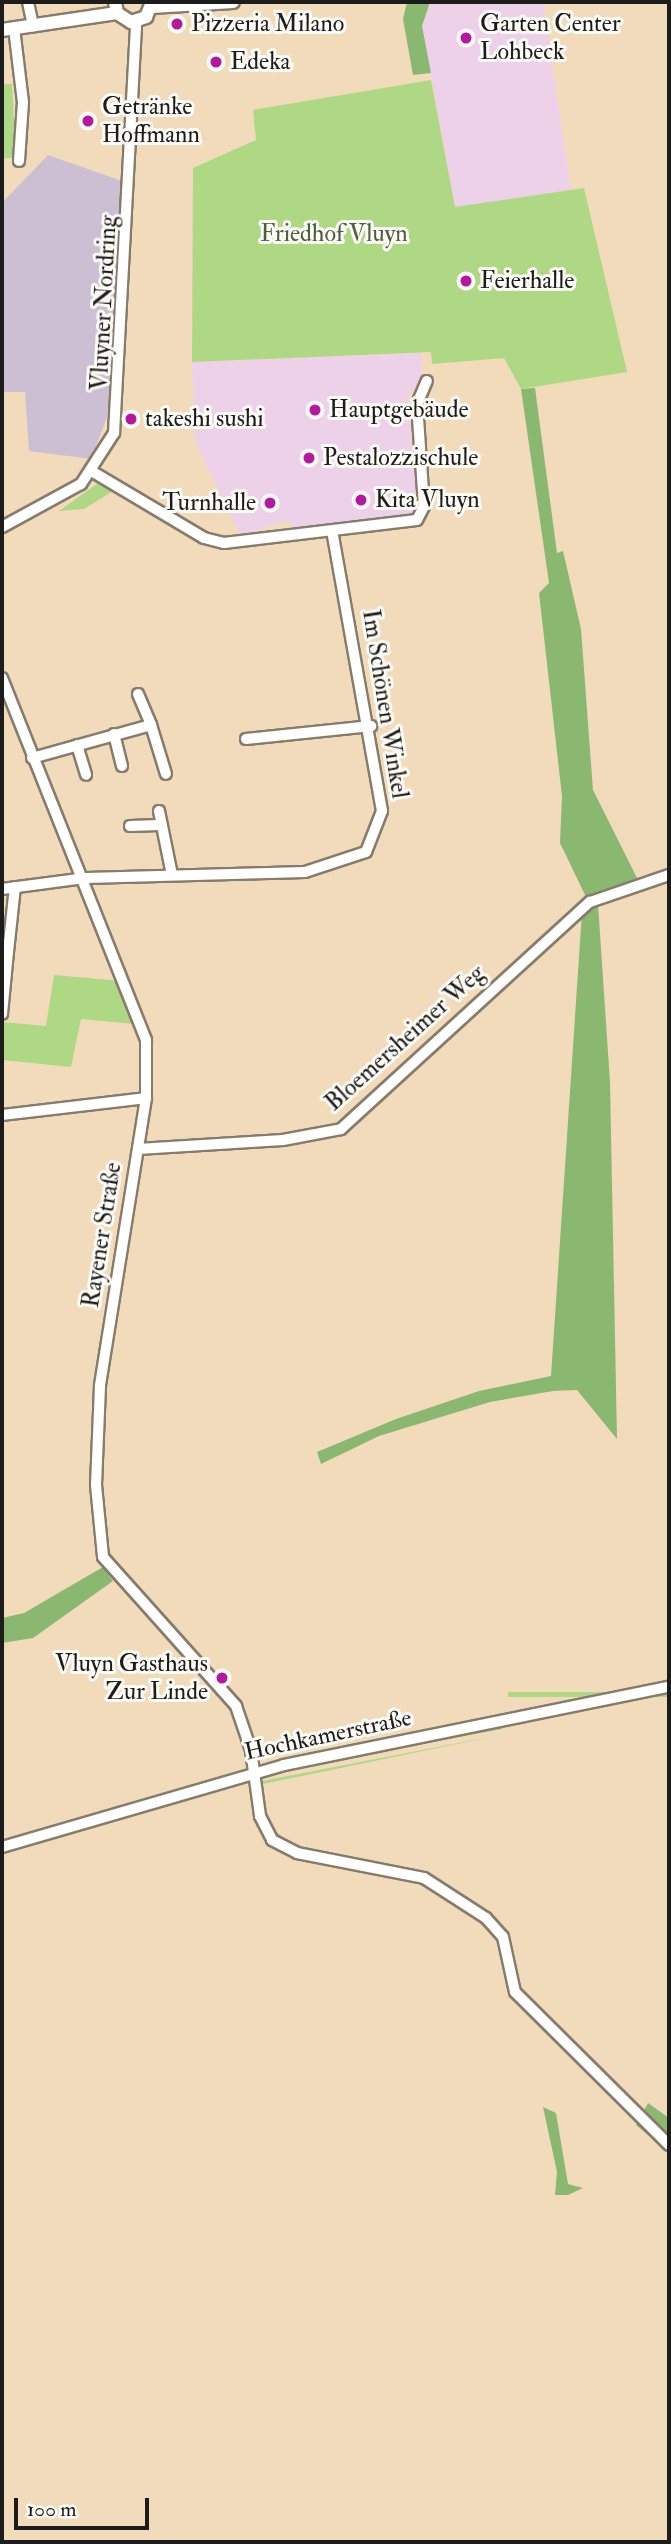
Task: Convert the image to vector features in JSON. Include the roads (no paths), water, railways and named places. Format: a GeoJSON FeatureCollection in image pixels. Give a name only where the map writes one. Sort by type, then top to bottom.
{"type":"FeatureCollection","features":[{"type":"Feature","properties":{"kind":"main road"},"geometry":{"type":"LineString","coordinates":[[8,29],[116,7],[136,22],[152,4],[233,2]]}},
{"type":"Feature","properties":{"kind":"street"},"geometry":{"type":"LineString","coordinates":[[28,2],[33,26]]}},
{"type":"Feature","properties":{"kind":"street","name":"Vluyner Nordring"},"geometry":{"type":"LineString","coordinates":[[2,527],[59,499],[93,472],[120,408],[136,22]]}},
{"type":"Feature","properties":{"kind":"street"},"geometry":{"type":"LineString","coordinates":[[8,29],[23,102],[19,161]]}},
{"type":"Feature","properties":{"kind":"street"},"geometry":{"type":"LineString","coordinates":[[93,472],[204,538],[224,543],[417,520],[423,514],[417,404],[428,381]]}},
{"type":"Feature","properties":{"kind":"street","name":"Im Schönen Winkel"},"geometry":{"type":"LineString","coordinates":[[2,889],[86,878],[305,872],[357,859],[381,825],[371,726],[332,531]]}},
{"type":"Feature","properties":{"kind":"street","name":"Rayener Straße"},"geometry":{"type":"LineString","coordinates":[[2,683],[32,758],[86,878],[143,1025],[146,1098],[100,1386],[99,1541],[115,1577],[225,1689],[243,1721],[263,1826],[278,1845],[424,1878],[497,1926],[515,1992],[669,2145]]}},
{"type":"Feature","properties":{"kind":"street"},"geometry":{"type":"LineString","coordinates":[[138,694],[166,774]]}},
{"type":"Feature","properties":{"kind":"street"},"geometry":{"type":"LineString","coordinates":[[32,758],[151,725]]}},
{"type":"Feature","properties":{"kind":"street"},"geometry":{"type":"LineString","coordinates":[[246,739],[371,726]]}},
{"type":"Feature","properties":{"kind":"street"},"geometry":{"type":"LineString","coordinates":[[114,734],[122,766]]}},
{"type":"Feature","properties":{"kind":"street"},"geometry":{"type":"LineString","coordinates":[[77,745],[86,775]]}},
{"type":"Feature","properties":{"kind":"street"},"geometry":{"type":"LineString","coordinates":[[159,811],[159,825],[172,874]]}},
{"type":"Feature","properties":{"kind":"street"},"geometry":{"type":"LineString","coordinates":[[130,826],[159,825]]}},
{"type":"Feature","properties":{"kind":"street","name":"Bloemersheimer Weg"},"geometry":{"type":"LineString","coordinates":[[138,1149],[283,1140],[341,1129],[590,902],[669,875]]}},
{"type":"Feature","properties":{"kind":"street"},"geometry":{"type":"LineString","coordinates":[[2,1014],[5,952],[15,887]]}},
{"type":"Feature","properties":{"kind":"street"},"geometry":{"type":"LineString","coordinates":[[2,1115],[146,1098]]}},
{"type":"Feature","properties":{"kind":"street","name":"Hochkamerstraße"},"geometry":{"type":"LineString","coordinates":[[2,1847],[254,1772],[669,1687]]}},
{"type":"Feature","properties":{"kind":"place","name":"Pizzeria Milano"},"geometry":{"type":"Point","coordinates":[177,24]}},
{"type":"Feature","properties":{"kind":"place","name":"Garten Center Lohbeck"},"geometry":{"type":"Point","coordinates":[466,38]}},
{"type":"Feature","properties":{"kind":"place","name":"Edeka"},"geometry":{"type":"Point","coordinates":[216,62]}},
{"type":"Feature","properties":{"kind":"place","name":"Getränke Hoffmann"},"geometry":{"type":"Point","coordinates":[88,121]}},
{"type":"Feature","properties":{"kind":"place","name":"Feierhalle"},"geometry":{"type":"Point","coordinates":[466,281]}},
{"type":"Feature","properties":{"kind":"place","name":"Hauptgebäude"},"geometry":{"type":"Point","coordinates":[315,410]}},
{"type":"Feature","properties":{"kind":"place","name":"takeshi sushi"},"geometry":{"type":"Point","coordinates":[131,419]}},
{"type":"Feature","properties":{"kind":"place","name":"Pestalozzischule"},"geometry":{"type":"Point","coordinates":[309,458]}},
{"type":"Feature","properties":{"kind":"place","name":"Kita Vluyn"},"geometry":{"type":"Point","coordinates":[361,500]}},
{"type":"Feature","properties":{"kind":"place","name":"Turnhalle"},"geometry":{"type":"Point","coordinates":[270,503]}},
{"type":"Feature","properties":{"kind":"place","name":"Vluyn Gasthaus Zur Linde"},"geometry":{"type":"Point","coordinates":[222,1678]}},
{"type":"Feature","properties":{"kind":"park label","name":"Friedhof Vluyn"},"geometry":{"type":"Point","coordinates":[334,234]}}]}
